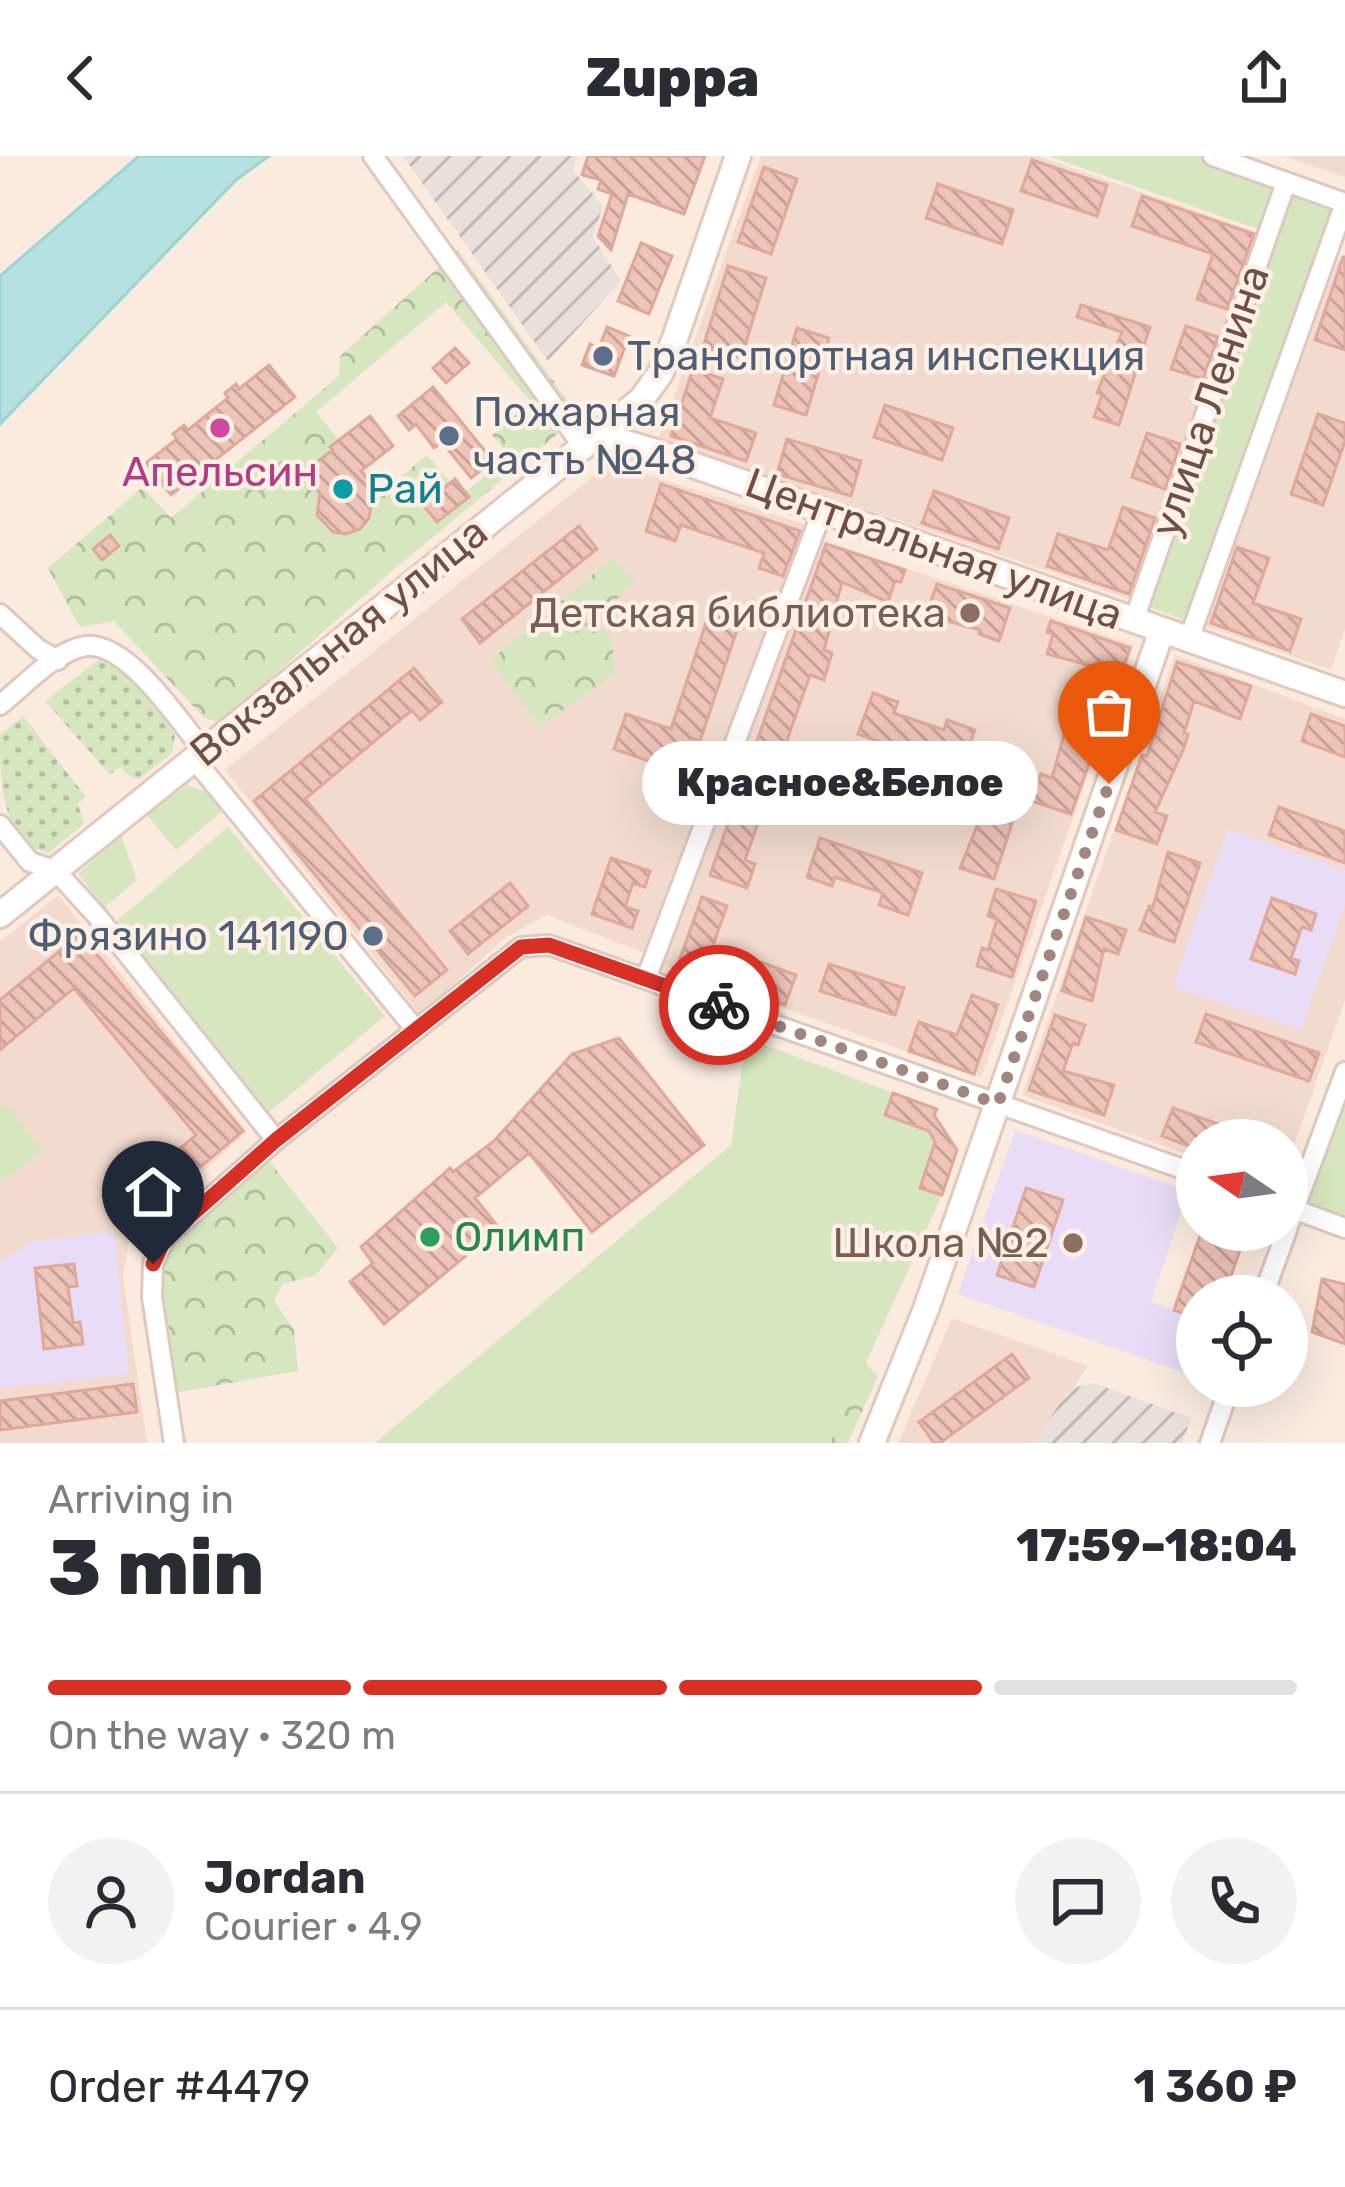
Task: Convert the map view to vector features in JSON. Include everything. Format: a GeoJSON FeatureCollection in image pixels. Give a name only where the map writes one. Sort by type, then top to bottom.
{"type":"FeatureCollection","features":[{"type":"Feature","properties":{"kind":"street"},"geometry":{"type":"LineString","coordinates":[[373,156],[585,443]]}},
{"type":"Feature","properties":{"kind":"street","name":"Вокзальная улица"},"geometry":{"type":"LineString","coordinates":[[0,915],[641,400],[660,374],[674,341],[737,156]]}},
{"type":"Feature","properties":{"kind":"street"},"geometry":{"type":"LineString","coordinates":[[1214,156],[1345,203]]}},
{"type":"Feature","properties":{"kind":"street","name":"улица Ленина"},"geometry":{"type":"LineString","coordinates":[[1134,620],[1286,182]]}},
{"type":"Feature","properties":{"kind":"street","name":"улица Ленина"},"geometry":{"type":"LineString","coordinates":[[1189,639],[1345,203]]}},
{"type":"Feature","properties":{"kind":"street"},"geometry":{"type":"LineString","coordinates":[[641,400],[635,425],[650,450]]}},
{"type":"Feature","properties":{"kind":"street","name":"Центральная улица"},"geometry":{"type":"LineString","coordinates":[[585,443],[619,441],[650,450],[1345,694]]}},
{"type":"Feature","properties":{"kind":"street"},"geometry":{"type":"LineString","coordinates":[[646,979],[823,509]]}},
{"type":"Feature","properties":{"kind":"street"},"geometry":{"type":"LineString","coordinates":[[0,614],[38,649],[58,660]]}},
{"type":"Feature","properties":{"kind":"street"},"geometry":{"type":"LineString","coordinates":[[872,1443],[903,1371],[1162,630]]}},
{"type":"Feature","properties":{"kind":"street"},"geometry":{"type":"LineString","coordinates":[[1,697],[83,646],[107,648],[124,658],[416,1030]]}},
{"type":"Feature","properties":{"kind":"street"},"geometry":{"type":"LineString","coordinates":[[0,825],[30,862],[55,870],[97,916],[276,1140]]}},
{"type":"Feature","properties":{"kind":"street"},"geometry":{"type":"LineString","coordinates":[[174,1443],[152,1297],[157,1251],[165,1238],[276,1140],[506,956],[534,944],[549,945],[1176,1167]]}},
{"type":"Feature","properties":{"kind":"street"},"geometry":{"type":"LineString","coordinates":[[1308,1165],[1345,1072]]}},
{"type":"Feature","properties":{"kind":"street"},"geometry":{"type":"LineString","coordinates":[[1308,1214],[1345,1228]]}},
{"type":"Feature","properties":{"kind":"street"},"geometry":{"type":"LineString","coordinates":[[1210,1443],[1223,1407]]}},
{"type":"Feature","properties":{"kind":"shaded area"},"geometry":{"type":"Polygon","coordinates":[[[403,156],[578,156],[573,170],[603,206],[593,237],[621,281],[548,361],[403,156]]]}},
{"type":"Feature","properties":{"kind":"shaded area"},"geometry":{"type":"Polygon","coordinates":[[[761,156],[1037,156],[1259,233],[1129,599],[659,438],[761,156]]]}},
{"type":"Feature","properties":{"kind":"shaded area"},"geometry":{"type":"Polygon","coordinates":[[[1284,156],[1345,156],[1345,177],[1284,156]]]}},
{"type":"Feature","properties":{"kind":"shaded area"},"geometry":{"type":"Polygon","coordinates":[[[1338,260],[1345,262],[1345,630],[1331,670],[1206,626],[1338,260]]]}},
{"type":"Feature","properties":{"kind":"shaded area"},"geometry":{"type":"Polygon","coordinates":[[[610,463],[811,526],[647,954],[547,915],[506,937],[420,1015],[225,770],[610,463]]]}},
{"type":"Feature","properties":{"kind":"shaded area"},"geometry":{"type":"Polygon","coordinates":[[[819,539],[1134,645],[981,1078],[663,965],[819,539]]]}},
{"type":"Feature","properties":{"kind":"shaded area"},"geometry":{"type":"Polygon","coordinates":[[[1175,655],[1345,719],[1345,1000],[1303,1119],[1176,1119],[1176,1150],[1022,1095],[1175,655]]]}},
{"type":"Feature","properties":{"kind":"shaded area"},"geometry":{"type":"Polygon","coordinates":[[[1228,829],[1345,870],[1345,904],[1301,1030],[1173,986],[1228,829]]]}},
{"type":"Feature","properties":{"kind":"shaded area"},"geometry":{"type":"Polygon","coordinates":[[[58,895],[247,1132],[130,1237],[123,1277],[147,1443],[0,1443],[0,942],[58,895]]]}},
{"type":"Feature","properties":{"kind":"shaded area","name":"Школа №2"},"geometry":{"type":"Polygon","coordinates":[[[1015,1130],[1176,1187],[1176,1227],[1151,1302],[1176,1311],[1176,1370],[958,1294],[1015,1130]]]}},
{"type":"Feature","properties":{"kind":"shaded area"},"geometry":{"type":"Polygon","coordinates":[[[114,1232],[129,1374],[0,1388],[0,1263],[32,1241],[114,1232]]]}},
{"type":"Feature","properties":{"kind":"shaded area"},"geometry":{"type":"Polygon","coordinates":[[[952,1318],[1088,1366],[1037,1443],[898,1443],[952,1318]]]}},
{"type":"Feature","properties":{"kind":"shaded area"},"geometry":{"type":"Polygon","coordinates":[[[1093,1383],[1191,1418],[1182,1443],[1034,1443],[1069,1389],[1093,1383]]]}},
{"type":"Feature","properties":{"kind":"green space"},"geometry":{"type":"Polygon","coordinates":[[[1048,156],[1213,156],[1286,182],[1269,233],[1048,156]]]}},
{"type":"Feature","properties":{"kind":"green space"},"geometry":{"type":"Polygon","coordinates":[[[1291,195],[1334,210],[1190,622],[1146,606],[1291,195]]]}},
{"type":"Feature","properties":{"kind":"green space"},"geometry":{"type":"Polygon","coordinates":[[[458,250],[579,416],[393,570],[220,723],[204,718],[114,621],[80,627],[48,568],[143,487],[171,518],[339,376],[340,356],[458,250]],[[446,302],[316,412],[382,492],[427,455],[462,495],[509,456],[492,435],[531,402],[446,302]]]}},
{"type":"Feature","properties":{"kind":"green space"},"geometry":{"type":"Polygon","coordinates":[[[612,558],[636,582],[594,618],[612,639],[615,674],[539,727],[491,660],[612,558]]]}},
{"type":"Feature","properties":{"kind":"green space"},"geometry":{"type":"Polygon","coordinates":[[[105,655],[124,666],[176,730],[172,753],[139,779],[120,767],[110,775],[45,701],[105,655]]]}},
{"type":"Feature","properties":{"kind":"green space"},"geometry":{"type":"Polygon","coordinates":[[[23,716],[86,797],[78,804],[84,824],[48,853],[20,836],[6,806],[0,735],[23,716]]]}},
{"type":"Feature","properties":{"kind":"green space"},"geometry":{"type":"Polygon","coordinates":[[[187,785],[218,796],[226,808],[176,850],[147,815],[187,785]]]}},
{"type":"Feature","properties":{"kind":"green space"},"geometry":{"type":"Polygon","coordinates":[[[228,827],[385,1016],[269,1112],[114,923],[228,827]]]}},
{"type":"Feature","properties":{"kind":"green space"},"geometry":{"type":"Polygon","coordinates":[[[121,835],[137,880],[104,908],[78,874],[121,835]]]}},
{"type":"Feature","properties":{"kind":"green space"},"geometry":{"type":"Polygon","coordinates":[[[746,1038],[937,1109],[935,1116],[957,1150],[942,1195],[830,1443],[375,1443],[731,1145],[746,1038]]]}},
{"type":"Feature","properties":{"kind":"green space"},"geometry":{"type":"Polygon","coordinates":[[[1345,1096],[1345,1220],[1308,1206],[1345,1096]]]}},
{"type":"Feature","properties":{"kind":"green space"},"geometry":{"type":"Polygon","coordinates":[[[6,1103],[43,1151],[4,1181],[0,1176],[0,1108],[6,1103]]]}},
{"type":"Feature","properties":{"kind":"green space"},"geometry":{"type":"Polygon","coordinates":[[[262,1152],[338,1248],[316,1275],[283,1284],[274,1300],[294,1330],[298,1371],[174,1393],[159,1279],[170,1245],[262,1152]]]}},
{"type":"Feature","properties":{"kind":"green space"},"geometry":{"type":"Polygon","coordinates":[[[843,1340],[878,1376],[848,1443],[751,1443],[843,1340]]]}},
{"type":"Feature","properties":{"kind":"water"},"geometry":{"type":"Polygon","coordinates":[[[139,156],[269,156],[236,180],[0,424],[0,276],[139,156]]]}},
{"type":"Feature","properties":{"kind":"building"},"geometry":{"type":"Polygon","coordinates":[[[588,156],[705,156],[684,214],[628,194],[611,250],[598,236],[612,194],[598,189],[601,180],[582,175],[588,156]]]}},
{"type":"Feature","properties":{"kind":"building"},"geometry":{"type":"Polygon","coordinates":[[[1032,160],[1107,185],[1097,216],[1021,191],[1032,160]]]}},
{"type":"Feature","properties":{"kind":"building"},"geometry":{"type":"Polygon","coordinates":[[[764,167],[797,179],[771,254],[738,242],[764,167]]]}},
{"type":"Feature","properties":{"kind":"building"},"geometry":{"type":"Polygon","coordinates":[[[938,184],[1013,210],[1002,244],[926,218],[938,184]]]}},
{"type":"Feature","properties":{"kind":"building"},"geometry":{"type":"Polygon","coordinates":[[[1142,196],[1254,234],[1227,309],[1197,299],[1213,254],[1132,226],[1142,196]]]}},
{"type":"Feature","properties":{"kind":"building"},"geometry":{"type":"Polygon","coordinates":[[[641,243],[672,256],[649,314],[618,301],[641,243]]]}},
{"type":"Feature","properties":{"kind":"building"},"geometry":{"type":"Polygon","coordinates":[[[1345,257],[1345,350],[1315,340],[1345,257]]]}},
{"type":"Feature","properties":{"kind":"building"},"geometry":{"type":"Polygon","coordinates":[[[728,266],[766,278],[741,358],[703,347],[728,266]]]}},
{"type":"Feature","properties":{"kind":"building"},"geometry":{"type":"Polygon","coordinates":[[[1081,305],[1150,327],[1119,425],[1094,417],[1102,395],[1097,393],[1122,332],[1077,317],[1081,305]]]}},
{"type":"Feature","properties":{"kind":"building"},"geometry":{"type":"Polygon","coordinates":[[[1186,326],[1218,337],[1203,379],[1171,369],[1186,326]]]}},
{"type":"Feature","properties":{"kind":"building","name":"Транспортная инспекция"},"geometry":{"type":"Polygon","coordinates":[[[607,327],[629,336],[614,376],[582,365],[590,344],[599,348],[607,327]]]}},
{"type":"Feature","properties":{"kind":"building"},"geometry":{"type":"Polygon","coordinates":[[[797,328],[829,338],[806,415],[774,405],[797,328]]]}},
{"type":"Feature","properties":{"kind":"building"},"geometry":{"type":"Polygon","coordinates":[[[455,348],[469,363],[446,383],[433,368],[455,348]]]}},
{"type":"Feature","properties":{"kind":"building"},"geometry":{"type":"Polygon","coordinates":[[[269,365],[295,397],[171,495],[146,463],[177,439],[173,434],[184,425],[188,430],[228,398],[225,393],[236,384],[239,389],[269,365]]]}},
{"type":"Feature","properties":{"kind":"building"},"geometry":{"type":"Polygon","coordinates":[[[693,369],[723,379],[710,418],[756,433],[746,461],[671,436],[693,369]]]}},
{"type":"Feature","properties":{"kind":"building","name":"Пожарная часть №48"},"geometry":{"type":"Polygon","coordinates":[[[433,387],[493,461],[471,478],[442,442],[434,448],[416,424],[409,430],[398,416],[433,387]]]}},
{"type":"Feature","properties":{"kind":"building"},"geometry":{"type":"Polygon","coordinates":[[[885,405],[953,428],[942,460],[874,437],[885,405]]]}},
{"type":"Feature","properties":{"kind":"building"},"geometry":{"type":"Polygon","coordinates":[[[1318,414],[1345,423],[1345,441],[1323,505],[1291,494],[1318,414]]]}},
{"type":"Feature","properties":{"kind":"building","name":"Рай"},"geometry":{"type":"Polygon","coordinates":[[[370,416],[393,446],[361,471],[374,486],[367,492],[369,518],[360,529],[333,532],[317,515],[320,494],[308,477],[317,470],[314,464],[333,450],[330,447],[370,416]]]}},
{"type":"Feature","properties":{"kind":"building"},"geometry":{"type":"Polygon","coordinates":[[[1147,433],[1180,444],[1165,489],[1132,477],[1147,433]]]}},
{"type":"Feature","properties":{"kind":"building"},"geometry":{"type":"Polygon","coordinates":[[[787,439],[861,461],[851,496],[777,474],[787,439]]]}},
{"type":"Feature","properties":{"kind":"building"},"geometry":{"type":"Polygon","coordinates":[[[455,479],[469,497],[437,522],[423,505],[455,479]]]}},
{"type":"Feature","properties":{"kind":"building"},"geometry":{"type":"Polygon","coordinates":[[[661,484],[800,531],[783,576],[759,568],[764,553],[681,525],[675,541],[646,531],[661,484]]]}},
{"type":"Feature","properties":{"kind":"building"},"geometry":{"type":"Polygon","coordinates":[[[934,491],[1009,518],[998,549],[922,523],[934,491]]]}},
{"type":"Feature","properties":{"kind":"building"},"geometry":{"type":"Polygon","coordinates":[[[1123,507],[1155,518],[1129,594],[1047,566],[1058,534],[1108,550],[1123,507]]]}},
{"type":"Feature","properties":{"kind":"building"},"geometry":{"type":"Polygon","coordinates":[[[579,526],[597,549],[480,643],[462,619],[579,526]]]}},
{"type":"Feature","properties":{"kind":"building"},"geometry":{"type":"Polygon","coordinates":[[[110,535],[119,546],[102,560],[93,549],[110,535]]]}},
{"type":"Feature","properties":{"kind":"building"},"geometry":{"type":"Polygon","coordinates":[[[826,544],[905,570],[901,582],[895,581],[888,602],[842,582],[824,650],[832,653],[824,680],[810,675],[745,860],[755,864],[747,888],[710,875],[826,544]]]}},
{"type":"Feature","properties":{"kind":"building"},"geometry":{"type":"Polygon","coordinates":[[[1237,547],[1269,558],[1253,603],[1301,619],[1290,651],[1211,623],[1237,547]]]}},
{"type":"Feature","properties":{"kind":"building"},"geometry":{"type":"Polygon","coordinates":[[[937,584],[1010,608],[999,641],[979,634],[980,630],[926,615],[937,584]]]}},
{"type":"Feature","properties":{"kind":"building"},"geometry":{"type":"Polygon","coordinates":[[[709,614],[739,624],[700,741],[692,738],[685,760],[676,757],[672,769],[614,749],[626,714],[671,729],[709,614]]]}},
{"type":"Feature","properties":{"kind":"building"},"geometry":{"type":"Polygon","coordinates":[[[1051,621],[1130,648],[1071,814],[1032,801],[1041,774],[1052,778],[1092,666],[1047,654],[1051,621]]]}},
{"type":"Feature","properties":{"kind":"building"},"geometry":{"type":"Polygon","coordinates":[[[1177,662],[1251,686],[1240,719],[1194,701],[1184,748],[1155,812],[1167,816],[1157,844],[1116,830],[1142,755],[1147,756],[1177,662]]]}},
{"type":"Feature","properties":{"kind":"building"},"geometry":{"type":"Polygon","coordinates":[[[414,668],[442,702],[420,720],[412,710],[305,799],[447,970],[415,996],[254,801],[414,668]]]}},
{"type":"Feature","properties":{"kind":"building"},"geometry":{"type":"Polygon","coordinates":[[[873,693],[898,702],[894,713],[944,730],[947,720],[975,730],[960,771],[858,734],[873,693]]]}},
{"type":"Feature","properties":{"kind":"building"},"geometry":{"type":"Polygon","coordinates":[[[1311,714],[1345,726],[1345,757],[1302,741],[1311,714]]]}},
{"type":"Feature","properties":{"kind":"building"},"geometry":{"type":"Polygon","coordinates":[[[987,788],[1020,799],[994,879],[960,868],[987,788]]]}},
{"type":"Feature","properties":{"kind":"building"},"geometry":{"type":"Polygon","coordinates":[[[1279,807],[1345,831],[1345,863],[1269,835],[1279,807]]]}},
{"type":"Feature","properties":{"kind":"building"},"geometry":{"type":"Polygon","coordinates":[[[820,838],[922,873],[908,915],[879,905],[883,893],[835,877],[832,886],[807,877],[820,838]]]}},
{"type":"Feature","properties":{"kind":"building"},"geometry":{"type":"Polygon","coordinates":[[[1168,852],[1200,863],[1174,942],[1140,930],[1149,906],[1153,907],[1168,852]]]}},
{"type":"Feature","properties":{"kind":"building"},"geometry":{"type":"Polygon","coordinates":[[[611,858],[650,871],[645,887],[633,883],[625,907],[638,911],[632,928],[592,914],[611,858]]]}},
{"type":"Feature","properties":{"kind":"building"},"geometry":{"type":"Polygon","coordinates":[[[510,883],[528,906],[468,954],[450,931],[510,883]]]}},
{"type":"Feature","properties":{"kind":"building"},"geometry":{"type":"Polygon","coordinates":[[[996,889],[1036,901],[1012,977],[977,966],[982,948],[988,950],[997,919],[988,916],[996,889]]]}},
{"type":"Feature","properties":{"kind":"building"},"geometry":{"type":"Polygon","coordinates":[[[702,897],[727,906],[713,945],[796,975],[785,1005],[677,967],[702,897]]]}},
{"type":"Feature","properties":{"kind":"building"},"geometry":{"type":"Polygon","coordinates":[[[1272,898],[1316,914],[1311,930],[1302,927],[1291,958],[1299,961],[1295,974],[1251,959],[1272,898]]]}},
{"type":"Feature","properties":{"kind":"building"},"geometry":{"type":"Polygon","coordinates":[[[1086,917],[1126,930],[1118,954],[1104,949],[1092,1001],[1062,991],[1086,917]]]}},
{"type":"Feature","properties":{"kind":"building"},"geometry":{"type":"Polygon","coordinates":[[[80,934],[243,1131],[129,1227],[103,1196],[125,1178],[133,1188],[196,1135],[74,988],[0,1050],[0,1000],[80,934]]]}},
{"type":"Feature","properties":{"kind":"building"},"geometry":{"type":"Polygon","coordinates":[[[829,964],[904,988],[895,1015],[820,991],[829,964]]]}},
{"type":"Feature","properties":{"kind":"building"},"geometry":{"type":"Polygon","coordinates":[[[972,995],[998,1005],[974,1074],[909,1051],[919,1022],[957,1035],[972,995]]]}},
{"type":"Feature","properties":{"kind":"building"},"geometry":{"type":"Polygon","coordinates":[[[1206,1014],[1319,1053],[1309,1081],[1196,1042],[1206,1014]]]}},
{"type":"Feature","properties":{"kind":"building"},"geometry":{"type":"Polygon","coordinates":[[[1055,1015],[1085,1025],[1063,1071],[1114,1085],[1104,1115],[1029,1090],[1055,1015]]]}},
{"type":"Feature","properties":{"kind":"building"},"geometry":{"type":"Polygon","coordinates":[[[619,1038],[704,1145],[592,1232],[529,1153],[475,1198],[499,1228],[384,1324],[350,1282],[373,1263],[361,1247],[450,1168],[453,1172],[494,1141],[572,1054],[619,1038]]]}},
{"type":"Feature","properties":{"kind":"building"},"geometry":{"type":"Polygon","coordinates":[[[893,1093],[937,1109],[934,1115],[957,1150],[942,1195],[920,1188],[935,1142],[929,1131],[885,1115],[893,1093]]]}},
{"type":"Feature","properties":{"kind":"building"},"geometry":{"type":"Polygon","coordinates":[[[1173,1108],[1204,1119],[1176,1119],[1176,1141],[1162,1136],[1173,1108]]]}},
{"type":"Feature","properties":{"kind":"building"},"geometry":{"type":"Polygon","coordinates":[[[1026,1188],[1063,1200],[1034,1287],[997,1275],[1026,1188]]]}},
{"type":"Feature","properties":{"kind":"building"},"geometry":{"type":"Polygon","coordinates":[[[1195,1251],[1240,1251],[1231,1275],[1186,1275],[1195,1251]]]}},
{"type":"Feature","properties":{"kind":"building"},"geometry":{"type":"Polygon","coordinates":[[[74,1264],[77,1286],[68,1287],[73,1323],[80,1322],[83,1344],[44,1349],[35,1268],[74,1264]]]}},
{"type":"Feature","properties":{"kind":"building"},"geometry":{"type":"Polygon","coordinates":[[[1322,1279],[1345,1284],[1345,1344],[1312,1332],[1322,1279]]]}},
{"type":"Feature","properties":{"kind":"building"},"geometry":{"type":"Polygon","coordinates":[[[1012,1354],[1029,1378],[934,1443],[919,1422],[1012,1354]]]}},
{"type":"Feature","properties":{"kind":"building"},"geometry":{"type":"Polygon","coordinates":[[[133,1384],[137,1412],[0,1430],[0,1401],[133,1384]]]}},
{"type":"Feature","properties":{"kind":"way so far"},"geometry":{"type":"LineString","coordinates":[[719,1005],[998,1104],[1109,784]]}},
{"type":"Feature","properties":{"kind":"place","name":"Транспортная инспекция"},"geometry":{"type":"Point","coordinates":[603,356]}},
{"type":"Feature","properties":{"kind":"place","name":"Апельсин"},"geometry":{"type":"Point","coordinates":[220,428]}},
{"type":"Feature","properties":{"kind":"place","name":"Пожарная часть №48"},"geometry":{"type":"Point","coordinates":[449,436]}},
{"type":"Feature","properties":{"kind":"place","name":"Рай"},"geometry":{"type":"Point","coordinates":[343,489]}},
{"type":"Feature","properties":{"kind":"place","name":"Детская библиотека"},"geometry":{"type":"Point","coordinates":[970,613]}},
{"type":"Feature","properties":{"kind":"place","name":"Красное&Белое"},"geometry":{"type":"Point","coordinates":[1109,784]}},
{"type":"Feature","properties":{"kind":"place","name":"Фрязино 141190"},"geometry":{"type":"Point","coordinates":[373,936]}},
{"type":"Feature","properties":{"kind":"place","name":"Олимп"},"geometry":{"type":"Point","coordinates":[430,1237]}},
{"type":"Feature","properties":{"kind":"place","name":"Школа №2"},"geometry":{"type":"Point","coordinates":[1073,1243]}},
{"type":"Feature","properties":{"kind":"route"},"geometry":{"type":"LineString","coordinates":[[153,1264],[165,1238],[276,1140],[521,947],[549,945],[719,1005]]}}]}
